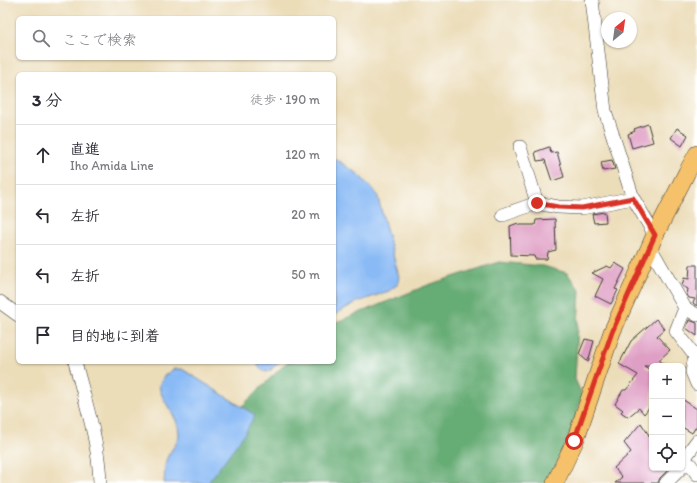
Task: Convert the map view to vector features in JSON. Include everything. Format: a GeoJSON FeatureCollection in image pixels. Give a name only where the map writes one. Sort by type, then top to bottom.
{"type":"FeatureCollection","features":[{"type":"Feature","properties":{"kind":"main road"},"geometry":{"type":"LineString","coordinates":[[555,483],[574,441],[612,332],[653,241],[697,154]]}},
{"type":"Feature","properties":{"kind":"street"},"geometry":{"type":"LineString","coordinates":[[592,0],[605,111],[633,198],[685,308],[697,315]]}},
{"type":"Feature","properties":{"kind":"street"},"geometry":{"type":"LineString","coordinates":[[520,147],[537,203]]}},
{"type":"Feature","properties":{"kind":"street"},"geometry":{"type":"LineString","coordinates":[[503,215],[537,203],[558,207],[582,208],[633,198]]}},
{"type":"Feature","properties":{"kind":"street"},"geometry":{"type":"LineString","coordinates":[[0,302],[16,314]]}},
{"type":"Feature","properties":{"kind":"street"},"geometry":{"type":"LineString","coordinates":[[685,308],[676,331],[695,356],[692,376]]}},
{"type":"Feature","properties":{"kind":"street"},"geometry":{"type":"LineString","coordinates":[[76,364],[90,420],[99,466],[100,483]]}},
{"type":"Feature","properties":{"kind":"street"},"geometry":{"type":"LineString","coordinates":[[685,460],[697,441]]}},
{"type":"Feature","properties":{"kind":"street"},"geometry":{"type":"LineString","coordinates":[[685,463],[690,464],[697,474]]}},
{"type":"Feature","properties":{"kind":"street"},"geometry":{"type":"LineString","coordinates":[[666,483],[676,471]]}},
{"type":"Feature","properties":{"kind":"green space"},"geometry":{"type":"Polygon","coordinates":[[[499,262],[543,266],[567,273],[580,290],[575,379],[582,395],[574,425],[548,483],[197,483],[239,409],[285,364],[336,364],[336,322],[428,285],[499,262]]]}},
{"type":"Feature","properties":{"kind":"water"},"geometry":{"type":"Polygon","coordinates":[[[336,159],[358,174],[377,194],[399,277],[398,284],[389,291],[355,303],[336,314],[336,159]]]}},
{"type":"Feature","properties":{"kind":"water"},"geometry":{"type":"Polygon","coordinates":[[[257,364],[277,364],[267,372],[261,370],[257,364]]]}},
{"type":"Feature","properties":{"kind":"water"},"geometry":{"type":"Polygon","coordinates":[[[174,369],[182,369],[255,415],[245,433],[208,483],[164,483],[166,461],[168,455],[178,440],[179,434],[176,421],[163,398],[159,385],[165,375],[174,369]]]}},
{"type":"Feature","properties":{"kind":"building"},"geometry":{"type":"Polygon","coordinates":[[[648,124],[653,142],[632,148],[628,134],[635,131],[634,129],[648,124]]]}},
{"type":"Feature","properties":{"kind":"building"},"geometry":{"type":"Polygon","coordinates":[[[677,128],[688,135],[682,146],[671,138],[677,128]]]}},
{"type":"Feature","properties":{"kind":"building"},"geometry":{"type":"Polygon","coordinates":[[[549,147],[551,153],[557,152],[564,177],[552,181],[545,160],[537,161],[535,152],[549,147]]]}},
{"type":"Feature","properties":{"kind":"building"},"geometry":{"type":"Polygon","coordinates":[[[612,160],[615,169],[603,171],[601,162],[612,160]]]}},
{"type":"Feature","properties":{"kind":"building"},"geometry":{"type":"Polygon","coordinates":[[[605,212],[606,222],[594,223],[592,214],[605,212]]]}},
{"type":"Feature","properties":{"kind":"building"},"geometry":{"type":"Polygon","coordinates":[[[555,219],[556,250],[548,252],[547,259],[535,259],[534,256],[511,255],[510,226],[518,223],[519,225],[535,225],[536,220],[555,219]]]}},
{"type":"Feature","properties":{"kind":"building"},"geometry":{"type":"Polygon","coordinates":[[[615,263],[625,269],[615,289],[618,290],[611,304],[595,296],[603,279],[592,273],[607,266],[611,268],[615,263]]]}},
{"type":"Feature","properties":{"kind":"building"},"geometry":{"type":"Polygon","coordinates":[[[690,265],[697,265],[697,306],[693,303],[695,299],[689,298],[687,295],[688,289],[682,286],[684,278],[689,279],[690,265]]]}},
{"type":"Feature","properties":{"kind":"building"},"geometry":{"type":"Polygon","coordinates":[[[656,319],[665,329],[657,336],[670,350],[659,360],[663,363],[649,363],[649,366],[644,366],[649,369],[649,408],[644,414],[639,408],[628,417],[621,412],[623,410],[615,404],[623,390],[626,390],[638,375],[619,364],[631,341],[656,319]]]}},
{"type":"Feature","properties":{"kind":"building"},"geometry":{"type":"Polygon","coordinates":[[[689,320],[697,323],[697,336],[686,328],[689,320]]]}},
{"type":"Feature","properties":{"kind":"building"},"geometry":{"type":"Polygon","coordinates":[[[585,339],[594,341],[588,362],[579,354],[585,339]]]}},
{"type":"Feature","properties":{"kind":"building"},"geometry":{"type":"Polygon","coordinates":[[[685,401],[697,409],[697,425],[692,433],[685,429],[685,401]]]}},
{"type":"Feature","properties":{"kind":"building"},"geometry":{"type":"Polygon","coordinates":[[[641,423],[649,435],[649,471],[667,471],[660,478],[658,483],[615,483],[622,477],[614,468],[631,452],[624,443],[641,423]]]}},
{"type":"Feature","properties":{"kind":"route"},"geometry":{"type":"LineString","coordinates":[[537,203],[558,207],[582,208],[614,203],[633,198],[655,235],[612,332],[574,441]]}}]}
